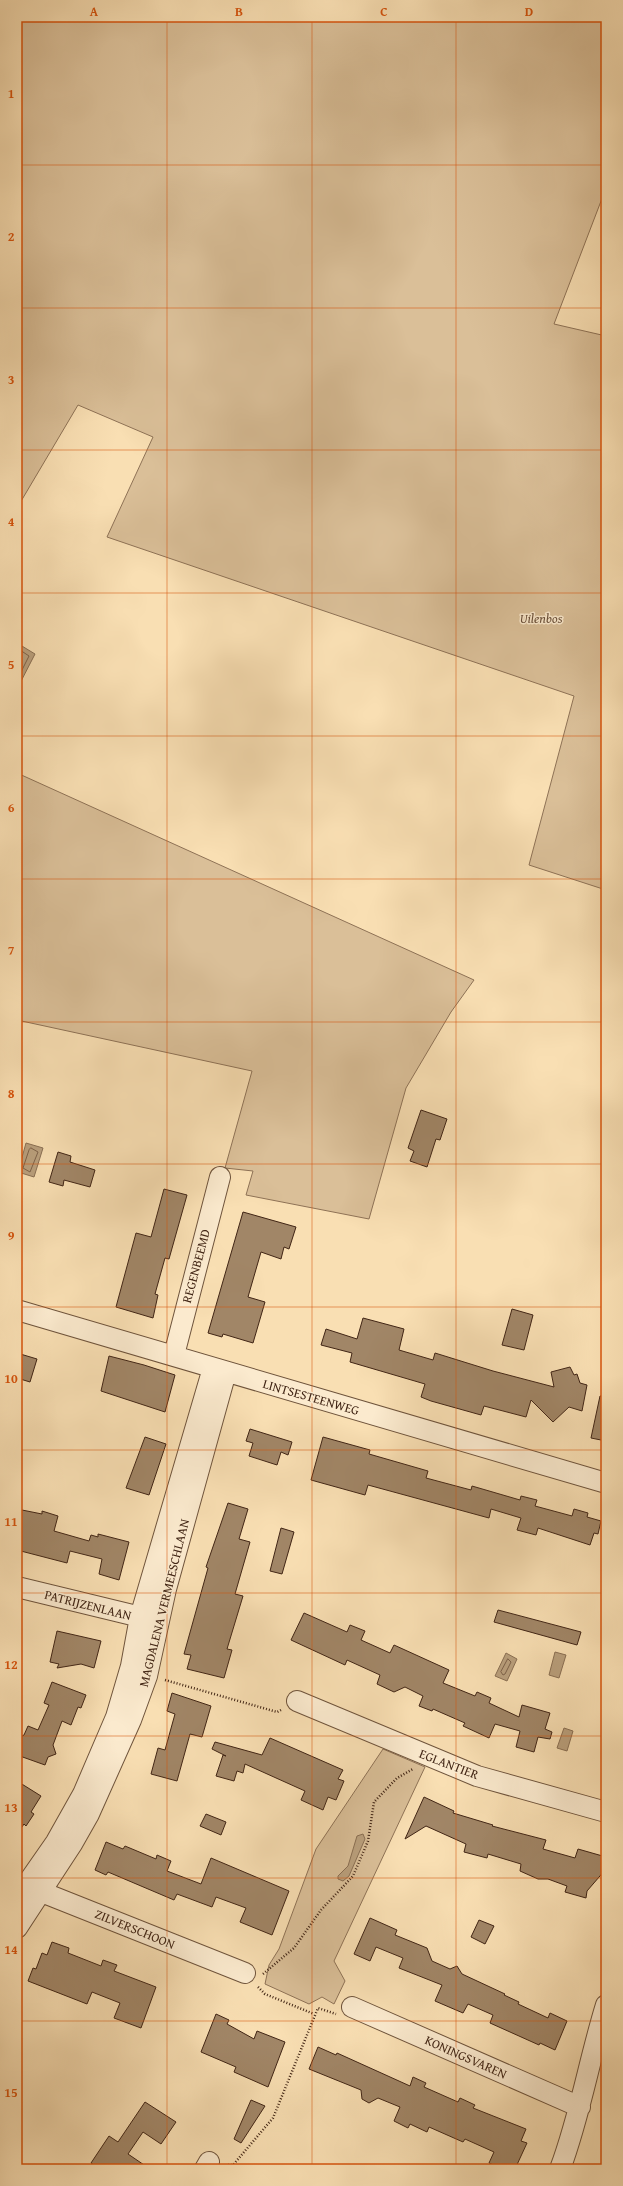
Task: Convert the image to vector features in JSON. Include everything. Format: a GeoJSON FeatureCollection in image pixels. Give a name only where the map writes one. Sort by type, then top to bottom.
{"type":"FeatureCollection","features":[{"type":"Feature","properties":{"kind":"street","name":"REGENBEEMD"},"geometry":{"type":"LineString","coordinates":[[174,1355],[220,1177]]}},
{"type":"Feature","properties":{"kind":"street","name":"LINTSESTEENWEG"},"geometry":{"type":"LineString","coordinates":[[17,1310],[606,1483]]}},
{"type":"Feature","properties":{"kind":"street","name":"MAGDALENA VERMEESCHLAAN"},"geometry":{"type":"LineString","coordinates":[[17,1928],[27,1891],[83,1794],[116,1717],[131,1666],[150,1619],[220,1370]]}},
{"type":"Feature","properties":{"kind":"street","name":"PATRIJZENLAAN"},"geometry":{"type":"LineString","coordinates":[[17,1587],[150,1619]]}},
{"type":"Feature","properties":{"kind":"street","name":"MAGDALENA VERMEESCHLAAN"},"geometry":{"type":"LineString","coordinates":[[27,1891],[72,1844],[89,1814],[131,1720],[147,1676],[150,1619]]}},
{"type":"Feature","properties":{"kind":"street","name":"EGLANTIER"},"geometry":{"type":"LineString","coordinates":[[297,1701],[477,1776],[606,1812]]}},
{"type":"Feature","properties":{"kind":"street","name":"ZILVERSCHOON"},"geometry":{"type":"LineString","coordinates":[[27,1891],[252,1978]]}},
{"type":"Feature","properties":{"kind":"street"},"geometry":{"type":"LineString","coordinates":[[560,2169],[580,2107],[595,2040],[606,2005]]}},
{"type":"Feature","properties":{"kind":"street","name":"KONINGSVAREN"},"geometry":{"type":"LineString","coordinates":[[352,2007],[580,2107]]}},
{"type":"Feature","properties":{"kind":"path"},"geometry":{"type":"LineString","coordinates":[[147,1676],[277,1712],[297,1701]]}},
{"type":"Feature","properties":{"kind":"path"},"geometry":{"type":"LineString","coordinates":[[314,2014],[265,1994],[252,1978],[294,1948],[321,1910],[353,1876],[368,1841],[374,1802],[397,1778],[432,1758]]}},
{"type":"Feature","properties":{"kind":"path"},"geometry":{"type":"LineString","coordinates":[[207,2166],[234,2165],[272,2118],[314,2014],[318,2008],[336,2014],[352,2007]]}},
{"type":"Feature","properties":{"kind":"green space","name":"Uilenbos"},"geometry":{"type":"Polygon","coordinates":[[[17,17],[606,17],[606,188],[554,324],[606,336],[606,890],[529,865],[574,696],[107,537],[153,437],[78,405],[17,508],[17,17]]]}},
{"type":"Feature","properties":{"kind":"green space"},"geometry":{"type":"Polygon","coordinates":[[[17,773],[474,980],[451,1012],[406,1088],[369,1219],[246,1195],[253,1171],[225,1168],[252,1071],[17,1020],[17,773]]]}},
{"type":"Feature","properties":{"kind":"green space"},"geometry":{"type":"Polygon","coordinates":[[[383,1749],[425,1767],[334,1961],[345,1981],[334,2004],[322,1997],[309,2004],[265,1984],[269,1965],[279,1949],[316,1849],[383,1749]]]}},
{"type":"Feature","properties":{"kind":"water"},"geometry":{"type":"Polygon","coordinates":[[[17,643],[35,654],[17,689],[17,643]]]}},
{"type":"Feature","properties":{"kind":"water"},"geometry":{"type":"Polygon","coordinates":[[[26,1143],[43,1148],[34,1177],[18,1172],[26,1143]]]}},
{"type":"Feature","properties":{"kind":"water"},"geometry":{"type":"Polygon","coordinates":[[[555,1652],[566,1655],[559,1678],[549,1675],[555,1652]]]}},
{"type":"Feature","properties":{"kind":"water"},"geometry":{"type":"Polygon","coordinates":[[[506,1653],[517,1659],[507,1681],[495,1676],[506,1653]]]}},
{"type":"Feature","properties":{"kind":"water"},"geometry":{"type":"Polygon","coordinates":[[[564,1728],[573,1731],[567,1751],[557,1748],[564,1728]]]}},
{"type":"Feature","properties":{"kind":"water"},"geometry":{"type":"Polygon","coordinates":[[[363,1834],[365,1839],[349,1876],[343,1881],[338,1879],[338,1876],[348,1866],[357,1836],[363,1834]]]}},
{"type":"Feature","properties":{"kind":"building"},"geometry":{"type":"Polygon","coordinates":[[[421,1110],[447,1119],[440,1140],[436,1139],[427,1167],[410,1161],[414,1151],[408,1148],[421,1110]]]}},
{"type":"Feature","properties":{"kind":"building"},"geometry":{"type":"Polygon","coordinates":[[[58,1152],[71,1156],[70,1162],[95,1170],[90,1187],[64,1180],[63,1186],[49,1182],[58,1152]]]}},
{"type":"Feature","properties":{"kind":"building"},"geometry":{"type":"Polygon","coordinates":[[[164,1189],[187,1195],[169,1259],[165,1258],[155,1294],[158,1295],[153,1318],[116,1307],[136,1233],[151,1237],[164,1189]]]}},
{"type":"Feature","properties":{"kind":"building"},"geometry":{"type":"Polygon","coordinates":[[[243,1212],[296,1227],[289,1249],[284,1247],[281,1259],[261,1252],[248,1297],[265,1302],[253,1343],[223,1334],[222,1337],[208,1333],[243,1212]]]}},
{"type":"Feature","properties":{"kind":"building"},"geometry":{"type":"Polygon","coordinates":[[[512,1309],[533,1315],[524,1350],[502,1345],[512,1309]]]}},
{"type":"Feature","properties":{"kind":"building"},"geometry":{"type":"Polygon","coordinates":[[[363,1318],[404,1329],[399,1350],[433,1360],[435,1353],[493,1371],[554,1387],[551,1372],[570,1367],[574,1375],[577,1374],[580,1383],[587,1385],[582,1411],[569,1407],[553,1422],[531,1400],[526,1417],[484,1406],[481,1415],[421,1397],[425,1384],[350,1362],[352,1353],[321,1345],[326,1329],[357,1339],[363,1318]]]}},
{"type":"Feature","properties":{"kind":"building"},"geometry":{"type":"Polygon","coordinates":[[[17,1353],[37,1359],[30,1382],[17,1378],[17,1353]]]}},
{"type":"Feature","properties":{"kind":"building"},"geometry":{"type":"Polygon","coordinates":[[[109,1356],[175,1375],[165,1412],[101,1391],[109,1356]]]}},
{"type":"Feature","properties":{"kind":"building"},"geometry":{"type":"Polygon","coordinates":[[[600,1396],[606,1396],[606,1441],[591,1438],[600,1396]]]}},
{"type":"Feature","properties":{"kind":"building"},"geometry":{"type":"Polygon","coordinates":[[[250,1429],[292,1442],[288,1455],[281,1452],[277,1465],[249,1456],[253,1443],[246,1441],[250,1429]]]}},
{"type":"Feature","properties":{"kind":"building"},"geometry":{"type":"Polygon","coordinates":[[[145,1437],[166,1444],[149,1495],[126,1488],[145,1437]]]}},
{"type":"Feature","properties":{"kind":"building"},"geometry":{"type":"Polygon","coordinates":[[[323,1437],[370,1450],[369,1454],[428,1471],[426,1478],[471,1490],[472,1486],[520,1500],[521,1496],[537,1500],[535,1506],[572,1516],[574,1509],[588,1513],[587,1517],[601,1521],[598,1534],[594,1533],[590,1545],[538,1528],[536,1535],[517,1530],[521,1518],[491,1509],[489,1518],[368,1485],[365,1495],[311,1480],[323,1437]]]}},
{"type":"Feature","properties":{"kind":"building"},"geometry":{"type":"Polygon","coordinates":[[[228,1503],[248,1509],[239,1539],[250,1542],[235,1594],[243,1596],[227,1649],[232,1650],[224,1678],[187,1669],[191,1655],[184,1654],[208,1568],[206,1567],[228,1503]]]}},
{"type":"Feature","properties":{"kind":"building"},"geometry":{"type":"Polygon","coordinates":[[[17,1509],[42,1514],[42,1511],[58,1516],[54,1531],[89,1541],[91,1535],[98,1537],[98,1534],[129,1542],[119,1580],[99,1574],[102,1559],[70,1551],[67,1563],[17,1550],[17,1509]]]}},
{"type":"Feature","properties":{"kind":"building"},"geometry":{"type":"Polygon","coordinates":[[[281,1528],[294,1532],[282,1574],[270,1571],[281,1528]]]}},
{"type":"Feature","properties":{"kind":"building"},"geometry":{"type":"Polygon","coordinates":[[[498,1610],[581,1632],[577,1645],[494,1622],[498,1610]]]}},
{"type":"Feature","properties":{"kind":"building"},"geometry":{"type":"Polygon","coordinates":[[[304,1613],[347,1632],[350,1625],[365,1631],[361,1640],[390,1653],[394,1645],[449,1670],[443,1683],[475,1696],[477,1692],[491,1698],[489,1703],[519,1717],[522,1705],[550,1713],[545,1729],[552,1732],[550,1739],[538,1737],[534,1752],[516,1747],[520,1731],[495,1724],[489,1738],[463,1726],[465,1723],[433,1709],[432,1711],[419,1706],[423,1696],[405,1687],[394,1692],[377,1684],[380,1675],[347,1660],[345,1665],[291,1640],[304,1613]]]}},
{"type":"Feature","properties":{"kind":"building"},"geometry":{"type":"Polygon","coordinates":[[[57,1631],[101,1641],[94,1668],[81,1664],[57,1668],[59,1664],[50,1662],[57,1631]]]}},
{"type":"Feature","properties":{"kind":"building"},"geometry":{"type":"Polygon","coordinates":[[[52,1682],[86,1695],[81,1708],[78,1707],[71,1725],[62,1721],[53,1745],[56,1754],[48,1757],[45,1765],[17,1755],[21,1746],[17,1739],[24,1735],[28,1726],[38,1730],[49,1705],[44,1703],[52,1682]]]}},
{"type":"Feature","properties":{"kind":"building"},"geometry":{"type":"Polygon","coordinates":[[[172,1693],[211,1706],[202,1737],[190,1734],[177,1781],[151,1774],[158,1748],[165,1750],[175,1714],[167,1711],[172,1693]]]}},
{"type":"Feature","properties":{"kind":"building"},"geometry":{"type":"Polygon","coordinates":[[[270,1738],[343,1770],[338,1779],[344,1781],[336,1800],[328,1797],[323,1810],[301,1800],[305,1791],[245,1764],[243,1773],[237,1771],[234,1781],[216,1776],[223,1755],[226,1756],[212,1749],[215,1742],[262,1755],[270,1738]]]}},
{"type":"Feature","properties":{"kind":"building"},"geometry":{"type":"Polygon","coordinates":[[[17,1781],[41,1796],[31,1812],[34,1814],[26,1826],[24,1824],[17,1834],[17,1781]]]}},
{"type":"Feature","properties":{"kind":"building"},"geometry":{"type":"Polygon","coordinates":[[[424,1797],[454,1811],[453,1813],[493,1825],[492,1826],[546,1840],[543,1849],[575,1858],[578,1849],[606,1857],[606,1869],[587,1891],[586,1898],[565,1892],[567,1886],[548,1879],[538,1879],[520,1871],[521,1864],[488,1854],[487,1858],[464,1852],[466,1844],[426,1826],[405,1839],[424,1797]]]}},
{"type":"Feature","properties":{"kind":"building"},"geometry":{"type":"Polygon","coordinates":[[[206,1814],[226,1822],[221,1835],[200,1826],[206,1814]]]}},
{"type":"Feature","properties":{"kind":"building"},"geometry":{"type":"Polygon","coordinates":[[[106,1842],[123,1849],[125,1846],[156,1859],[157,1855],[171,1861],[167,1871],[201,1884],[211,1858],[289,1891],[272,1935],[240,1922],[246,1908],[216,1897],[212,1907],[177,1894],[174,1900],[108,1872],[106,1875],[95,1870],[106,1842]]]}},
{"type":"Feature","properties":{"kind":"building"},"geometry":{"type":"Polygon","coordinates":[[[370,1918],[397,1930],[395,1935],[427,1948],[432,1961],[450,1969],[457,1966],[462,1974],[505,1994],[504,1995],[519,2002],[518,2004],[548,2018],[550,2013],[567,2021],[555,2050],[540,2043],[539,2045],[490,2023],[493,2015],[468,2004],[463,2013],[435,2001],[442,1985],[399,1968],[403,1958],[376,1947],[370,1961],[354,1954],[370,1918]]]}},
{"type":"Feature","properties":{"kind":"building"},"geometry":{"type":"Polygon","coordinates":[[[479,1920],[494,1926],[485,1944],[471,1937],[479,1920]]]}},
{"type":"Feature","properties":{"kind":"building"},"geometry":{"type":"Polygon","coordinates":[[[52,1942],[69,1948],[68,1953],[101,1966],[103,1960],[117,1965],[114,1971],[156,1987],[141,2028],[114,2018],[120,2003],[92,1992],[87,2004],[28,1981],[33,1968],[36,1969],[42,1953],[47,1955],[52,1942]]]}},
{"type":"Feature","properties":{"kind":"building"},"geometry":{"type":"Polygon","coordinates":[[[216,2014],[229,2020],[227,2024],[254,2039],[257,2031],[285,2042],[268,2087],[234,2072],[236,2067],[201,2052],[216,2014]]]}},
{"type":"Feature","properties":{"kind":"building"},"geometry":{"type":"Polygon","coordinates":[[[318,2047],[336,2055],[337,2053],[410,2086],[413,2077],[426,2083],[424,2087],[458,2102],[460,2098],[475,2105],[473,2108],[526,2129],[521,2141],[527,2143],[515,2169],[503,2169],[489,2163],[494,2152],[465,2139],[463,2142],[429,2127],[427,2132],[410,2124],[408,2128],[394,2121],[400,2107],[378,2098],[369,2103],[362,2099],[361,2090],[309,2069],[318,2047]]]}},
{"type":"Feature","properties":{"kind":"building"},"geometry":{"type":"Polygon","coordinates":[[[251,2100],[265,2106],[241,2143],[234,2139],[251,2100]]]}},
{"type":"Feature","properties":{"kind":"building"},"geometry":{"type":"Polygon","coordinates":[[[145,2102],[176,2122],[161,2144],[143,2132],[128,2154],[150,2169],[100,2169],[91,2163],[109,2136],[118,2142],[145,2102]]]}}]}
